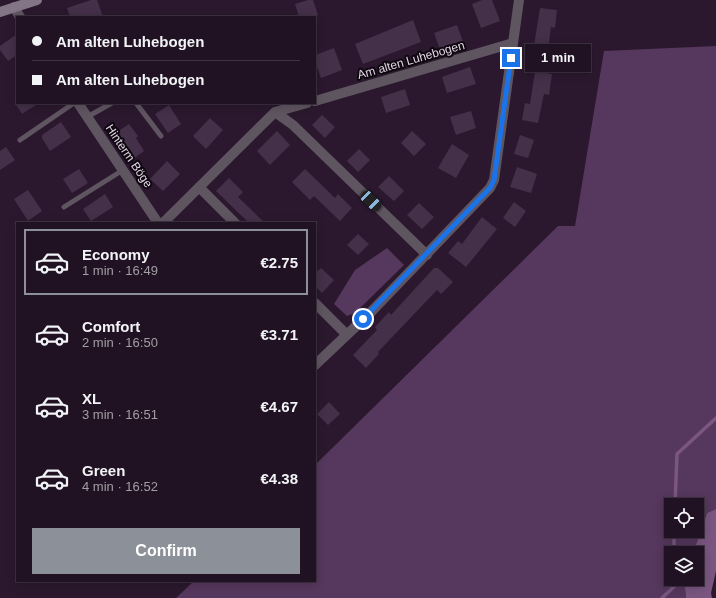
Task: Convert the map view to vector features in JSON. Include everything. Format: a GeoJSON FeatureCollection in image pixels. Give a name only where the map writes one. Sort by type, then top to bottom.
{"type":"FeatureCollection","features":[{"type":"Feature","properties":{"kind":"main road"},"geometry":{"type":"LineString","coordinates":[[0,12],[37,0]]}},
{"type":"Feature","properties":{"kind":"street"},"geometry":{"type":"LineString","coordinates":[[316,363],[371,312],[490,188],[494,180],[519,0]]}},
{"type":"Feature","properties":{"kind":"street"},"geometry":{"type":"LineString","coordinates":[[14,7],[19,16]]}},
{"type":"Feature","properties":{"kind":"street","name":"Am alten Luhebogen"},"geometry":{"type":"LineString","coordinates":[[316,101],[513,43]]}},
{"type":"Feature","properties":{"kind":"street","name":"Hinterm Böge"},"geometry":{"type":"LineString","coordinates":[[79,104],[157,222]]}},
{"type":"Feature","properties":{"kind":"street"},"geometry":{"type":"LineString","coordinates":[[164,222],[275,112],[303,104]]}},
{"type":"Feature","properties":{"kind":"street"},"geometry":{"type":"LineString","coordinates":[[275,112],[293,125],[427,255]]}},
{"type":"Feature","properties":{"kind":"street"},"geometry":{"type":"LineString","coordinates":[[199,187],[233,222]]}},
{"type":"Feature","properties":{"kind":"street"},"geometry":{"type":"LineString","coordinates":[[316,304],[346,334]]}},
{"type":"Feature","properties":{"kind":"lane"},"geometry":{"type":"LineString","coordinates":[[20,140],[73,104]]}},
{"type":"Feature","properties":{"kind":"lane"},"geometry":{"type":"LineString","coordinates":[[87,117],[110,104]]}},
{"type":"Feature","properties":{"kind":"lane"},"geometry":{"type":"LineString","coordinates":[[137,104],[161,136]]}},
{"type":"Feature","properties":{"kind":"lane"},"geometry":{"type":"LineString","coordinates":[[64,207],[122,170]]}},
{"type":"Feature","properties":{"kind":"shaded area"},"geometry":{"type":"Polygon","coordinates":[[[716,46],[716,509],[707,513],[704,522],[704,498],[664,498],[664,538],[698,538],[695,546],[664,546],[664,586],[685,586],[686,598],[176,598],[193,582],[316,582],[316,464],[558,226],[575,226],[604,51],[716,46]]]}},
{"type":"Feature","properties":{"kind":"shaded area"},"geometry":{"type":"Polygon","coordinates":[[[387,248],[404,265],[355,313],[347,316],[334,304],[355,270],[387,248]]]}},
{"type":"Feature","properties":{"kind":"shaded area"},"geometry":{"type":"Polygon","coordinates":[[[716,509],[716,571],[711,593],[712,598],[686,598],[685,586],[704,586],[704,546],[695,546],[698,538],[704,538],[704,522],[707,513],[716,509]]]}},
{"type":"Feature","properties":{"kind":"building"},"geometry":{"type":"Polygon","coordinates":[[[91,0],[97,0],[103,16],[70,16],[67,8],[91,0]]]}},
{"type":"Feature","properties":{"kind":"building"},"geometry":{"type":"Polygon","coordinates":[[[313,0],[318,15],[299,16],[295,4],[313,0]]]}},
{"type":"Feature","properties":{"kind":"building"},"geometry":{"type":"Polygon","coordinates":[[[482,0],[492,0],[500,21],[481,28],[472,4],[482,0]]]}},
{"type":"Feature","properties":{"kind":"building"},"geometry":{"type":"Polygon","coordinates":[[[540,8],[557,10],[555,28],[551,27],[545,73],[552,74],[549,95],[544,94],[538,123],[522,120],[525,103],[530,104],[537,59],[532,58],[540,8]]]}},
{"type":"Feature","properties":{"kind":"building"},"geometry":{"type":"Polygon","coordinates":[[[413,20],[421,42],[363,64],[355,44],[413,20]]]}},
{"type":"Feature","properties":{"kind":"building"},"geometry":{"type":"Polygon","coordinates":[[[457,25],[464,44],[441,52],[434,33],[457,25]]]}},
{"type":"Feature","properties":{"kind":"building"},"geometry":{"type":"Polygon","coordinates":[[[16,35],[16,56],[8,61],[0,50],[0,46],[16,35]]]}},
{"type":"Feature","properties":{"kind":"building"},"geometry":{"type":"Polygon","coordinates":[[[334,48],[342,70],[321,78],[316,64],[316,55],[334,48]]]}},
{"type":"Feature","properties":{"kind":"building"},"geometry":{"type":"Polygon","coordinates":[[[470,67],[476,84],[447,93],[442,77],[470,67]]]}},
{"type":"Feature","properties":{"kind":"building"},"geometry":{"type":"Polygon","coordinates":[[[405,89],[410,105],[386,113],[381,97],[405,89]]]}},
{"type":"Feature","properties":{"kind":"building"},"geometry":{"type":"Polygon","coordinates":[[[15,103],[37,104],[22,114],[15,103]]]}},
{"type":"Feature","properties":{"kind":"building"},"geometry":{"type":"Polygon","coordinates":[[[169,105],[181,124],[168,133],[155,114],[169,105]]]}},
{"type":"Feature","properties":{"kind":"building"},"geometry":{"type":"Polygon","coordinates":[[[471,111],[476,128],[456,135],[450,117],[471,111]]]}},
{"type":"Feature","properties":{"kind":"building"},"geometry":{"type":"Polygon","coordinates":[[[322,115],[335,127],[325,138],[312,125],[322,115]]]}},
{"type":"Feature","properties":{"kind":"building"},"geometry":{"type":"Polygon","coordinates":[[[210,118],[223,130],[206,149],[193,136],[210,118]]]}},
{"type":"Feature","properties":{"kind":"building"},"geometry":{"type":"Polygon","coordinates":[[[61,122],[71,137],[50,151],[42,138],[42,135],[61,122]]]}},
{"type":"Feature","properties":{"kind":"building"},"geometry":{"type":"Polygon","coordinates":[[[129,124],[138,136],[136,138],[144,151],[129,162],[120,148],[123,147],[114,134],[129,124]]]}},
{"type":"Feature","properties":{"kind":"building"},"geometry":{"type":"Polygon","coordinates":[[[277,131],[290,145],[270,165],[257,151],[277,131]]]}},
{"type":"Feature","properties":{"kind":"building"},"geometry":{"type":"Polygon","coordinates":[[[412,131],[426,144],[414,156],[401,143],[412,131]]]}},
{"type":"Feature","properties":{"kind":"building"},"geometry":{"type":"Polygon","coordinates":[[[520,135],[534,140],[528,158],[514,154],[520,135]]]}},
{"type":"Feature","properties":{"kind":"building"},"geometry":{"type":"Polygon","coordinates":[[[452,144],[469,155],[456,178],[438,168],[452,144]]]}},
{"type":"Feature","properties":{"kind":"building"},"geometry":{"type":"Polygon","coordinates":[[[6,147],[15,160],[0,170],[0,151],[6,147]]]}},
{"type":"Feature","properties":{"kind":"building"},"geometry":{"type":"Polygon","coordinates":[[[359,149],[370,160],[358,172],[347,161],[359,149]]]}},
{"type":"Feature","properties":{"kind":"building"},"geometry":{"type":"Polygon","coordinates":[[[167,161],[180,174],[163,191],[150,179],[167,161]]]}},
{"type":"Feature","properties":{"kind":"building"},"geometry":{"type":"Polygon","coordinates":[[[517,167],[537,174],[531,193],[510,187],[517,167]]]}},
{"type":"Feature","properties":{"kind":"building"},"geometry":{"type":"Polygon","coordinates":[[[79,169],[88,183],[72,193],[63,179],[79,169]]]}},
{"type":"Feature","properties":{"kind":"building"},"geometry":{"type":"Polygon","coordinates":[[[305,169],[335,198],[338,194],[352,208],[340,221],[314,196],[310,200],[292,182],[305,169]]]}},
{"type":"Feature","properties":{"kind":"building"},"geometry":{"type":"Polygon","coordinates":[[[389,176],[404,191],[394,201],[378,187],[389,176]]]}},
{"type":"Feature","properties":{"kind":"building"},"geometry":{"type":"Polygon","coordinates":[[[229,178],[243,192],[238,197],[264,222],[248,222],[216,191],[229,178]]]}},
{"type":"Feature","properties":{"kind":"building"},"geometry":{"type":"Polygon","coordinates":[[[28,190],[42,211],[28,221],[14,199],[28,190]]]}},
{"type":"Feature","properties":{"kind":"building"},"geometry":{"type":"Polygon","coordinates":[[[105,194],[113,207],[91,221],[83,209],[105,194]]]}},
{"type":"Feature","properties":{"kind":"building"},"geometry":{"type":"Polygon","coordinates":[[[514,202],[526,211],[515,227],[503,218],[514,202]]]}},
{"type":"Feature","properties":{"kind":"building"},"geometry":{"type":"Polygon","coordinates":[[[419,203],[434,217],[422,229],[407,215],[419,203]]]}},
{"type":"Feature","properties":{"kind":"building"},"geometry":{"type":"Polygon","coordinates":[[[482,217],[497,229],[466,267],[448,253],[458,241],[462,244],[482,217]]]}},
{"type":"Feature","properties":{"kind":"building"},"geometry":{"type":"Polygon","coordinates":[[[358,234],[369,244],[358,255],[347,245],[358,234]]]}},
{"type":"Feature","properties":{"kind":"building"},"geometry":{"type":"Polygon","coordinates":[[[321,268],[334,280],[322,293],[316,287],[316,272],[321,268]]]}},
{"type":"Feature","properties":{"kind":"building"},"geometry":{"type":"Polygon","coordinates":[[[434,268],[438,268],[453,282],[441,294],[437,290],[378,352],[379,354],[366,368],[353,355],[377,330],[375,327],[389,312],[391,315],[434,268]]]}},
{"type":"Feature","properties":{"kind":"building"},"geometry":{"type":"Polygon","coordinates":[[[329,402],[340,414],[328,425],[317,414],[329,402]]]}},
{"type":"Feature","properties":{"kind":"waterway"},"geometry":{"type":"LineString","coordinates":[[675,498],[677,454],[716,418]]}},
{"type":"Feature","properties":{"kind":"waterway"},"geometry":{"type":"LineString","coordinates":[[674,538],[674,546]]}},
{"type":"Feature","properties":{"kind":"waterway"},"geometry":{"type":"LineString","coordinates":[[662,598],[675,586]]}},
{"type":"Feature","properties":{"kind":"route"},"geometry":{"type":"LineString","coordinates":[[363,319],[427,255],[490,188],[494,180],[511,58]]}}]}
